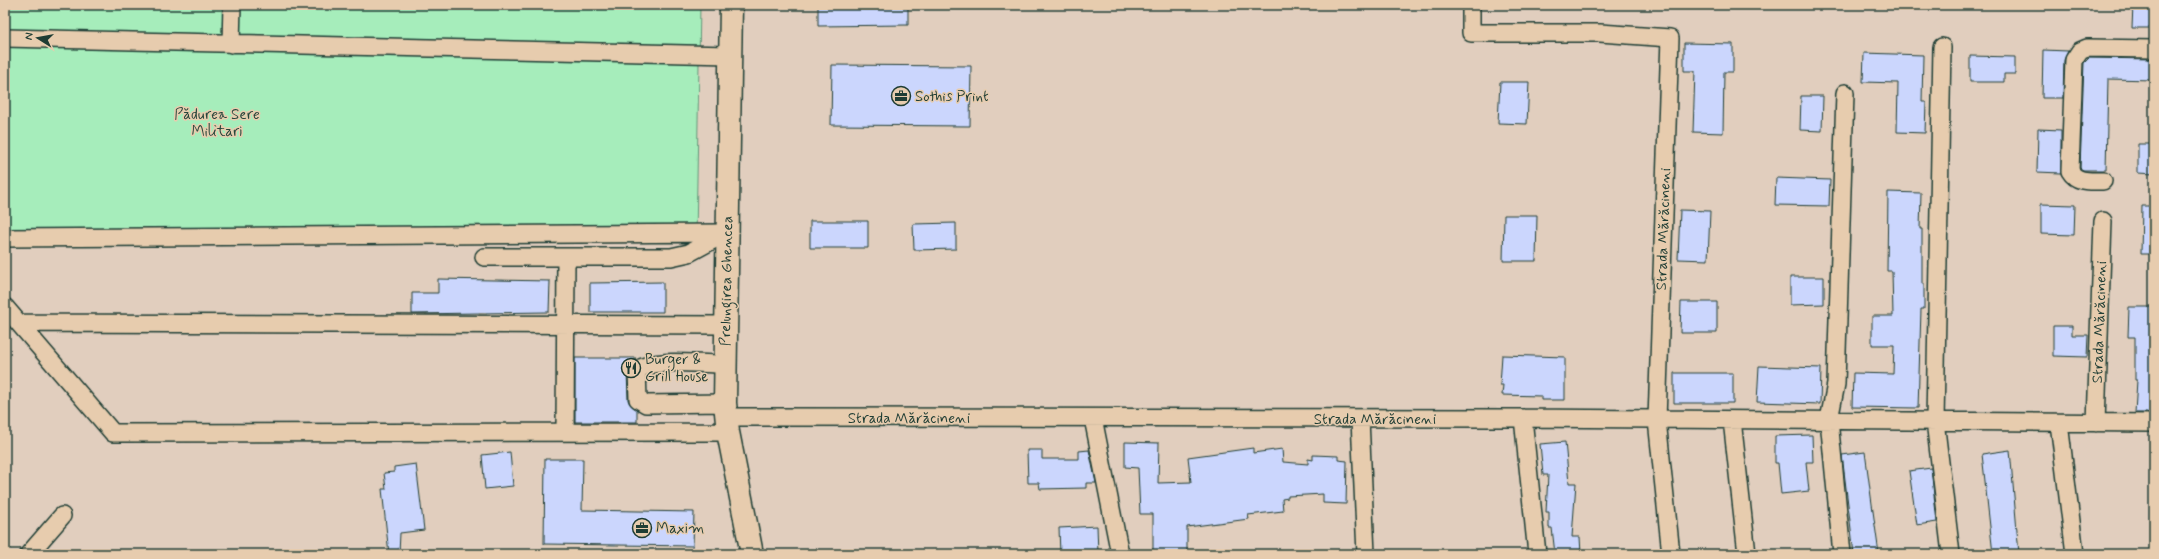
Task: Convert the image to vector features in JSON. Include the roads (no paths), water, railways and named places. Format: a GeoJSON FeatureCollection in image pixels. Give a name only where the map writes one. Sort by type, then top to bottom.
{"type":"FeatureCollection","features":[{"type":"Feature","properties":{"kind":"main road","name":"Prelungirea Ghencea"},"geometry":{"type":"LineString","coordinates":[[731,5],[726,233],[726,417],[752,554]]}},
{"type":"Feature","properties":{"kind":"street"},"geometry":{"type":"LineString","coordinates":[[231,44],[232,5]]}},
{"type":"Feature","properties":{"kind":"street","name":"Strada Mărăcineni"},"geometry":{"type":"LineString","coordinates":[[1471,5],[1471,33],[1600,33],[1670,38],[1657,420],[1672,554]]}},
{"type":"Feature","properties":{"kind":"street"},"geometry":{"type":"LineString","coordinates":[[5,38],[729,55]]}},
{"type":"Feature","properties":{"kind":"street"},"geometry":{"type":"LineString","coordinates":[[1942,47],[1935,421],[1951,554]]}},
{"type":"Feature","properties":{"kind":"street"},"geometry":{"type":"LineString","coordinates":[[2103,181],[2081,181],[2073,177],[2070,171],[2074,60],[2080,50],[2086,48],[2154,50]]}},
{"type":"Feature","properties":{"kind":"street"},"geometry":{"type":"LineString","coordinates":[[1842,554],[1829,420],[1836,384],[1844,93]]}},
{"type":"Feature","properties":{"kind":"street","name":"Strada Mărăcineni"},"geometry":{"type":"LineString","coordinates":[[2096,423],[2103,221]]}},
{"type":"Feature","properties":{"kind":"street"},"geometry":{"type":"LineString","coordinates":[[5,238],[726,233]]}},
{"type":"Feature","properties":{"kind":"street"},"geometry":{"type":"LineString","coordinates":[[484,257],[566,258],[678,256],[726,233]]}},
{"type":"Feature","properties":{"kind":"street"},"geometry":{"type":"LineString","coordinates":[[565,432],[566,258]]}},
{"type":"Feature","properties":{"kind":"street"},"geometry":{"type":"LineString","coordinates":[[5,307],[113,433],[565,432],[726,417]]}},
{"type":"Feature","properties":{"kind":"street"},"geometry":{"type":"LineString","coordinates":[[19,323],[725,325]]}},
{"type":"Feature","properties":{"kind":"street"},"geometry":{"type":"LineString","coordinates":[[725,364],[658,363],[642,367],[637,370],[637,386],[638,399],[646,404],[726,417]]}},
{"type":"Feature","properties":{"kind":"street","name":"Strada Mărăcineni"},"geometry":{"type":"LineString","coordinates":[[726,417],[1360,419],[1523,418],[2154,423]]}},
{"type":"Feature","properties":{"kind":"street"},"geometry":{"type":"LineString","coordinates":[[1093,418],[1120,554]]}},
{"type":"Feature","properties":{"kind":"street"},"geometry":{"type":"LineString","coordinates":[[1523,418],[1537,554]]}},
{"type":"Feature","properties":{"kind":"street"},"geometry":{"type":"LineString","coordinates":[[1360,419],[1366,554]]}},
{"type":"Feature","properties":{"kind":"street"},"geometry":{"type":"LineString","coordinates":[[1732,420],[1747,554]]}},
{"type":"Feature","properties":{"kind":"street"},"geometry":{"type":"LineString","coordinates":[[2059,423],[2075,554]]}},
{"type":"Feature","properties":{"kind":"street"},"geometry":{"type":"LineString","coordinates":[[29,554],[62,516]]}},
{"type":"Feature","properties":{"kind":"place","name":"Sothis Print"},"geometry":{"type":"Point","coordinates":[901,96]}},
{"type":"Feature","properties":{"kind":"place","name":"Burger & Grill House"},"geometry":{"type":"Point","coordinates":[631,368]}},
{"type":"Feature","properties":{"kind":"place","name":"Maxim"},"geometry":{"type":"Point","coordinates":[642,528]}},
{"type":"Feature","properties":{"kind":"park label","name":"Pădurea Sere Militari"},"geometry":{"type":"Point","coordinates":[217,122]}}]}
